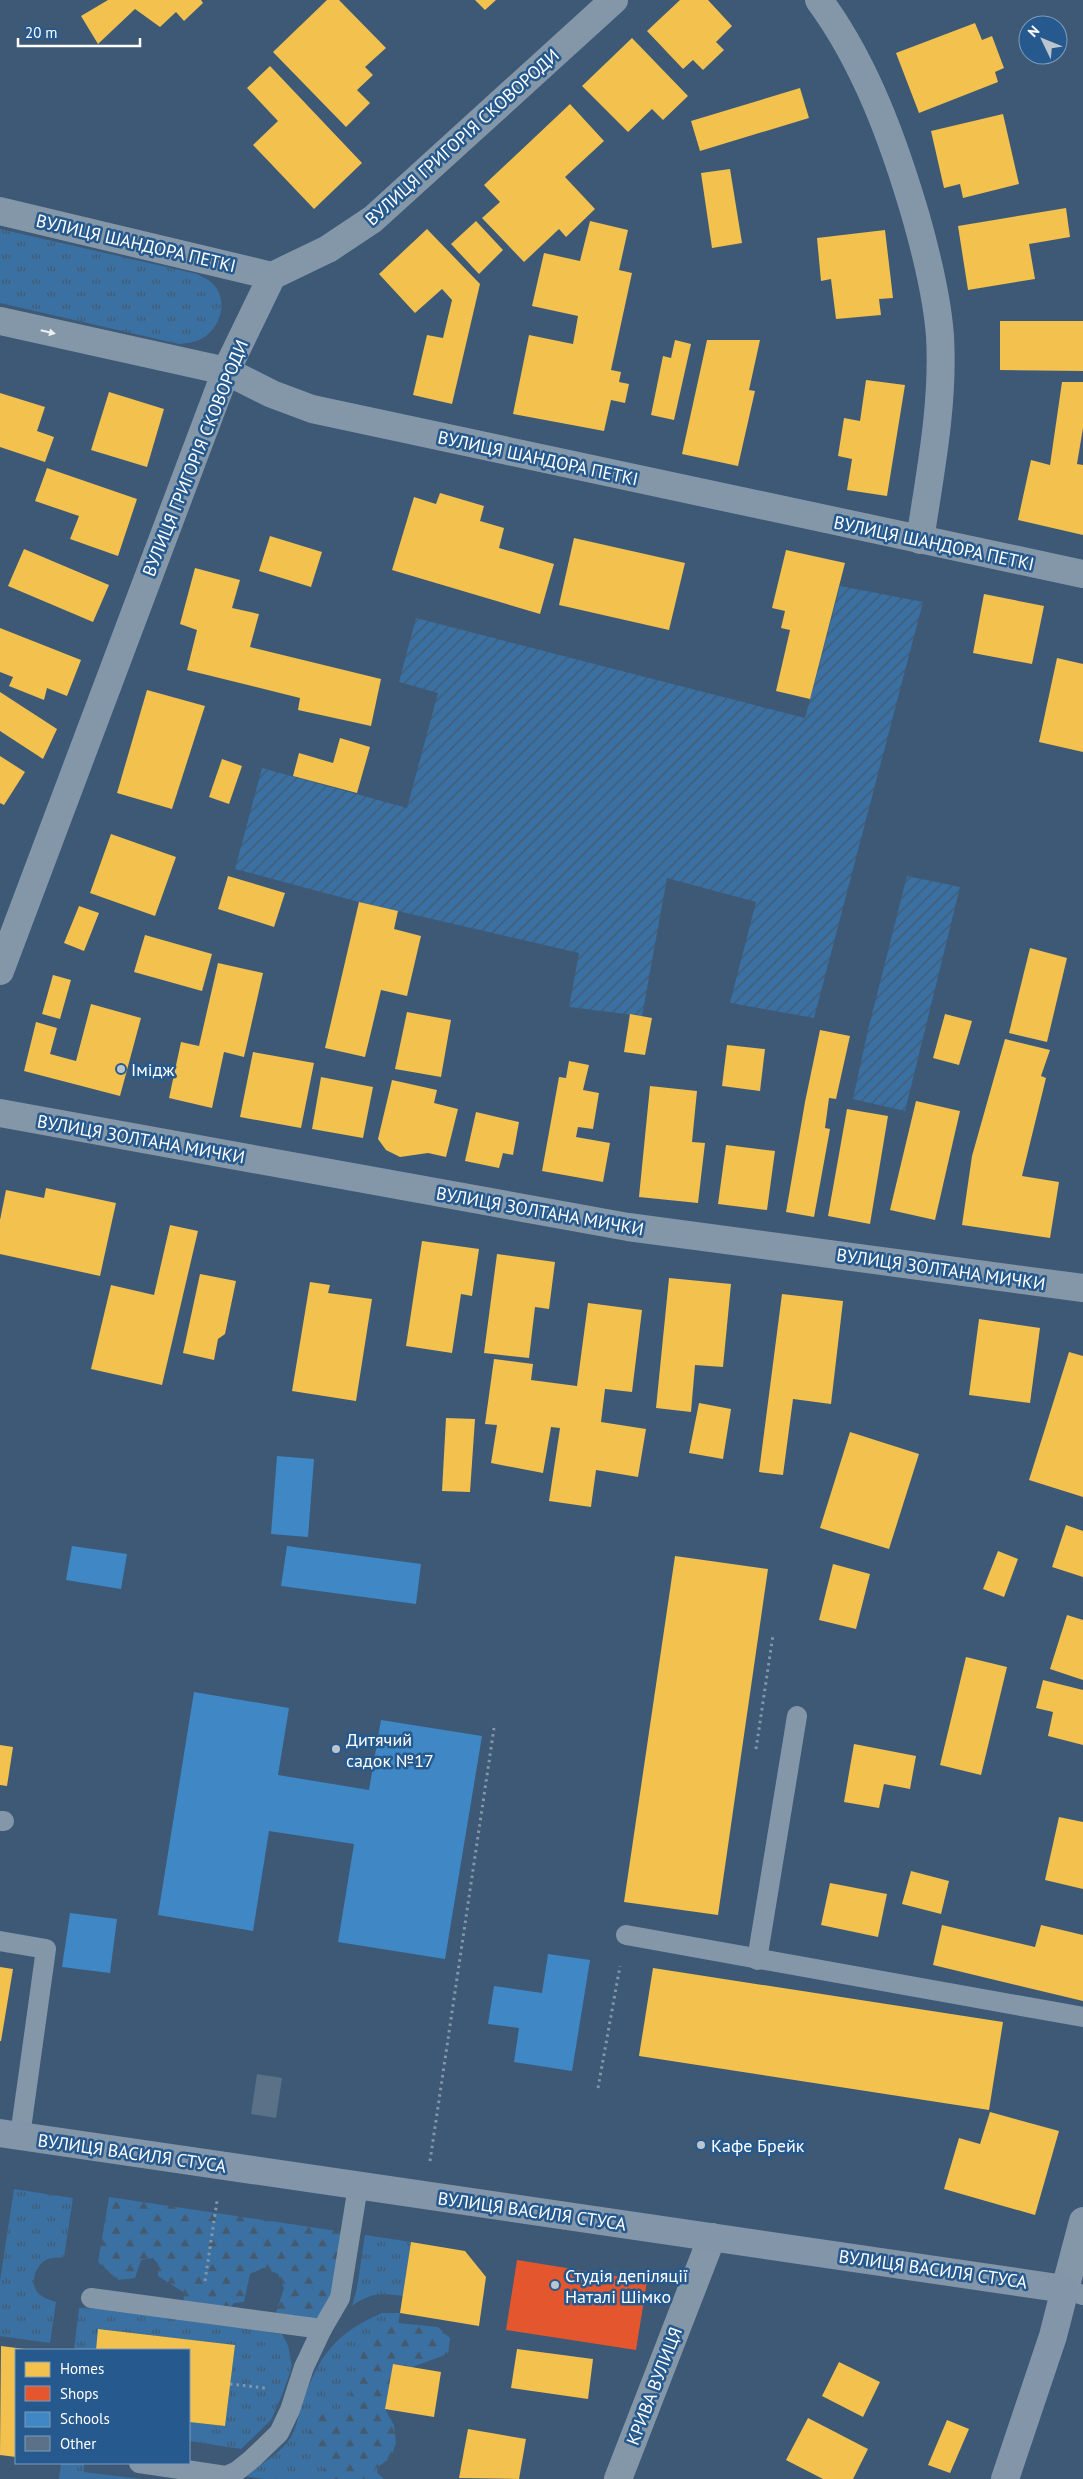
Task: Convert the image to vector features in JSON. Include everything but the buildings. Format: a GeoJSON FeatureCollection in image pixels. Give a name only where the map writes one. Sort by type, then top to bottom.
{"type":"FeatureCollection","features":[{"type":"Feature","properties":{"kind":"main road","name":"ВУЛИЦЯ ВАСИЛЯ СТУСА"},"geometry":{"type":"LineString","coordinates":[[10,2135],[712,2237],[1074,2292]]}},
{"type":"Feature","properties":{"kind":"main road"},"geometry":{"type":"LineString","coordinates":[[1006,2479],[1053,2336],[1074,2292]]}},
{"type":"Feature","properties":{"kind":"street","name":"ВУЛИЦЯ ГРИГОРІЯ СКОВОРОДИ"},"geometry":{"type":"LineString","coordinates":[[0,971],[226,372],[272,276],[328,249],[373,219],[614,0]]}},
{"type":"Feature","properties":{"kind":"street"},"geometry":{"type":"LineString","coordinates":[[819,0],[830,15],[870,88],[903,173],[930,269],[940,337],[938,424],[920,540]]}},
{"type":"Feature","properties":{"kind":"street","name":"ВУЛИЦЯ ШАНДОРА ПЕТКІ"},"geometry":{"type":"LineString","coordinates":[[0,211],[272,276]]}},
{"type":"Feature","properties":{"kind":"street","name":"ВУЛИЦЯ ШАНДОРА ПЕТКІ"},"geometry":{"type":"LineString","coordinates":[[0,321],[226,372],[272,394],[312,409],[1083,574]]}},
{"type":"Feature","properties":{"kind":"street","name":"ВУЛИЦЯ ЗОЛТАНА МИЧКИ"},"geometry":{"type":"LineString","coordinates":[[0,1113],[628,1227],[1083,1288]]}},
{"type":"Feature","properties":{"kind":"street"},"geometry":{"type":"LineString","coordinates":[[1074,2292],[1083,2221]]}},
{"type":"Feature","properties":{"kind":"street","name":"КРИВА ВУЛИЦЯ"},"geometry":{"type":"LineString","coordinates":[[618,2479],[712,2237]]}},
{"type":"Feature","properties":{"kind":"lane"},"geometry":{"type":"LineString","coordinates":[[757,1960],[797,1716]]}},
{"type":"Feature","properties":{"kind":"lane"},"geometry":{"type":"LineString","coordinates":[[626,1935],[1083,2017]]}},
{"type":"Feature","properties":{"kind":"lane"},"geometry":{"type":"LineString","coordinates":[[0,1941],[46,1949],[10,2135]]}},
{"type":"Feature","properties":{"kind":"lane"},"geometry":{"type":"LineString","coordinates":[[146,2464],[226,2476],[238,2471],[279,2433],[290,2410],[304,2367],[340,2298],[358,2186]]}},
{"type":"Feature","properties":{"kind":"lane"},"geometry":{"type":"LineString","coordinates":[[91,2298],[322,2330]]}},
{"type":"Feature","properties":{"kind":"path"},"geometry":{"type":"LineString","coordinates":[[756,1753],[773,1635]]}},
{"type":"Feature","properties":{"kind":"path"},"geometry":{"type":"LineString","coordinates":[[430,2164],[494,1728]]}},
{"type":"Feature","properties":{"kind":"path"},"geometry":{"type":"LineString","coordinates":[[598,2088],[626,1935]]}},
{"type":"Feature","properties":{"kind":"path"},"geometry":{"type":"LineString","coordinates":[[230,2384],[274,2389]]}},
{"type":"Feature","properties":{"kind":"green space"},"geometry":{"type":"Polygon","coordinates":[[[0,229],[197,274],[212,283],[219,292],[221,300],[220,316],[217,323],[206,336],[199,340],[179,344],[0,303],[0,229]]]}},
{"type":"Feature","properties":{"kind":"green space"},"geometry":{"type":"Polygon","coordinates":[[[840,586],[923,602],[814,1018],[730,1003],[756,902],[667,878],[642,1016],[569,1007],[579,953],[359,902],[235,869],[262,768],[407,808],[438,693],[399,682],[416,618],[805,718],[840,586]]]}},
{"type":"Feature","properties":{"kind":"green space"},"geometry":{"type":"Polygon","coordinates":[[[907,876],[960,887],[905,1111],[853,1099],[868,1030],[907,876]]]}},
{"type":"Feature","properties":{"kind":"green space"},"geometry":{"type":"Polygon","coordinates":[[[14,2189],[73,2198],[64,2257],[50,2258],[44,2261],[37,2269],[34,2279],[35,2289],[38,2293],[44,2298],[56,2302],[50,2343],[0,2336],[0,2281],[14,2189]]]}},
{"type":"Feature","properties":{"kind":"green space"},"geometry":{"type":"Polygon","coordinates":[[[109,2197],[344,2232],[338,2277],[322,2329],[275,2316],[284,2288],[278,2274],[263,2268],[250,2274],[244,2302],[234,2303],[222,2316],[184,2301],[183,2292],[158,2276],[158,2264],[153,2258],[141,2260],[135,2278],[118,2280],[98,2262],[109,2197]]]}},
{"type":"Feature","properties":{"kind":"green space"},"geometry":{"type":"Polygon","coordinates":[[[365,2235],[411,2242],[403,2296],[388,2294],[370,2296],[352,2306],[357,2288],[365,2235]]]}},
{"type":"Feature","properties":{"kind":"green space"},"geometry":{"type":"Polygon","coordinates":[[[79,2308],[104,2309],[155,2314],[282,2334],[288,2345],[292,2367],[271,2420],[241,2449],[190,2441],[190,2422],[225,2426],[235,2345],[99,2329],[96,2349],[74,2349],[79,2308]]]}},
{"type":"Feature","properties":{"kind":"green space"},"geometry":{"type":"Polygon","coordinates":[[[382,2313],[400,2313],[376,2479],[263,2479],[244,2476],[276,2454],[291,2437],[309,2385],[323,2358],[332,2347],[341,2337],[382,2313]]]}},
{"type":"Feature","properties":{"kind":"green space"},"geometry":{"type":"Polygon","coordinates":[[[399,2323],[438,2327],[450,2338],[448,2354],[412,2367],[393,2364],[385,2409],[394,2425],[396,2443],[391,2457],[374,2470],[384,2479],[322,2479],[325,2463],[311,2451],[310,2428],[321,2414],[338,2412],[348,2400],[358,2380],[359,2364],[365,2343],[381,2331],[399,2323]]]}},
{"type":"Feature","properties":{"kind":"green space"},"geometry":{"type":"Polygon","coordinates":[[[61,2464],[84,2464],[84,2472],[141,2479],[59,2479],[61,2464]]]}},
{"type":"Feature","properties":{"kind":"place","name":"Імідж"},"geometry":{"type":"Point","coordinates":[121,1069]}},
{"type":"Feature","properties":{"kind":"place","name":"Дитячий садок №17"},"geometry":{"type":"Point","coordinates":[336,1749]}},
{"type":"Feature","properties":{"kind":"place","name":"Кафе Брейк"},"geometry":{"type":"Point","coordinates":[701,2145]}},
{"type":"Feature","properties":{"kind":"place","name":"Студія депіляції Наталі Шімко"},"geometry":{"type":"Point","coordinates":[555,2285]}}]}
